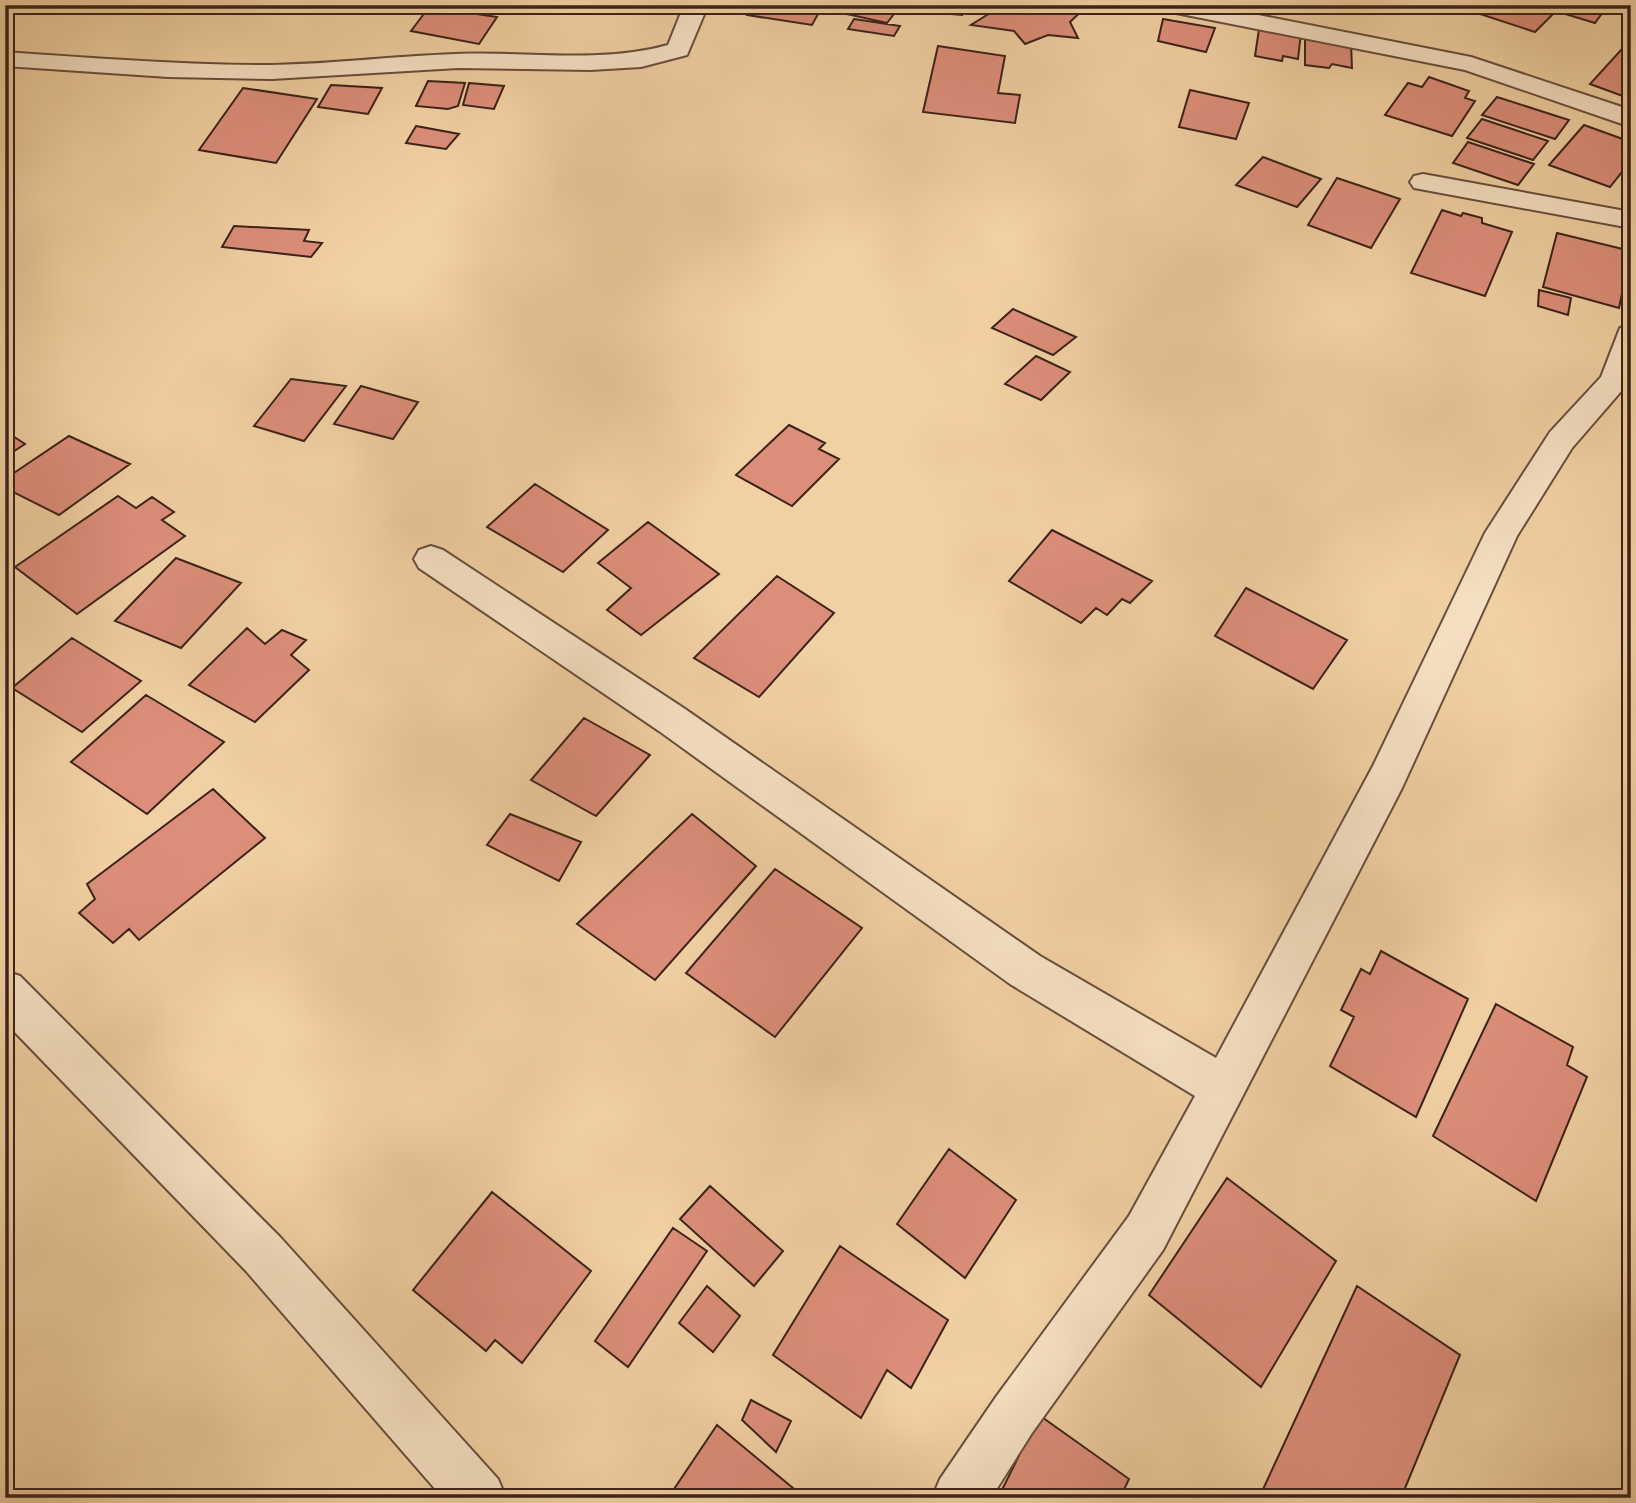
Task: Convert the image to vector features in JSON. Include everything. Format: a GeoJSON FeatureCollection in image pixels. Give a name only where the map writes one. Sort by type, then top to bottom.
{"type":"FeatureCollection","features":[{"type":"Feature","properties":{"kind":"street"},"geometry":{"type":"LineString","coordinates":[[5,59],[272,72],[458,61],[591,63],[641,60],[678,50],[696,5]]}},
{"type":"Feature","properties":{"kind":"street"},"geometry":{"type":"LineString","coordinates":[[1171,5],[1471,64],[1631,119]]}},
{"type":"Feature","properties":{"kind":"street"},"geometry":{"type":"LineString","coordinates":[[1423,182],[1631,220]]}},
{"type":"Feature","properties":{"kind":"street"},"geometry":{"type":"LineString","coordinates":[[959,1498],[1014,1415],[1146,1233],[1388,776],[1502,533],[1561,440],[1615,381],[1631,335]]}},
{"type":"Feature","properties":{"kind":"street"},"geometry":{"type":"LineString","coordinates":[[431,559],[672,720],[1025,970],[1224,1088]]}},
{"type":"Feature","properties":{"kind":"street"},"geometry":{"type":"LineString","coordinates":[[5,991],[263,1254],[480,1498]]}},
{"type":"Feature","properties":{"kind":"building"},"geometry":{"type":"Polygon","coordinates":[[[5,5],[32,5],[16,14],[5,10],[5,5]]]}},
{"type":"Feature","properties":{"kind":"building"},"geometry":{"type":"Polygon","coordinates":[[[752,5],[823,5],[812,25],[747,15],[752,5]]]}},
{"type":"Feature","properties":{"kind":"building"},"geometry":{"type":"Polygon","coordinates":[[[833,5],[901,5],[887,23],[829,10],[833,5]]]}},
{"type":"Feature","properties":{"kind":"building"},"geometry":{"type":"Polygon","coordinates":[[[916,5],[963,5],[962,15],[914,11],[916,5]]]}},
{"type":"Feature","properties":{"kind":"building"},"geometry":{"type":"Polygon","coordinates":[[[992,5],[1087,6],[1070,22],[1078,38],[1048,35],[1025,44],[1014,31],[971,25],[995,10],[992,5]]]}},
{"type":"Feature","properties":{"kind":"building"},"geometry":{"type":"Polygon","coordinates":[[[1403,5],[1395,14],[1378,9],[1373,14],[1351,7],[1403,5]]]}},
{"type":"Feature","properties":{"kind":"building"},"geometry":{"type":"Polygon","coordinates":[[[1484,5],[1540,5],[1557,10],[1535,32],[1477,13],[1484,5]]]}},
{"type":"Feature","properties":{"kind":"building"},"geometry":{"type":"Polygon","coordinates":[[[1569,5],[1608,5],[1595,23],[1562,13],[1569,5]]]}},
{"type":"Feature","properties":{"kind":"building"},"geometry":{"type":"Polygon","coordinates":[[[429,7],[497,17],[479,44],[411,31],[429,7]]]}},
{"type":"Feature","properties":{"kind":"building"},"geometry":{"type":"Polygon","coordinates":[[[854,19],[900,26],[894,36],[848,29],[854,19]]]}},
{"type":"Feature","properties":{"kind":"building"},"geometry":{"type":"Polygon","coordinates":[[[1163,19],[1215,28],[1206,52],[1158,41],[1163,19]]]}},
{"type":"Feature","properties":{"kind":"building"},"geometry":{"type":"Polygon","coordinates":[[[1259,29],[1301,33],[1298,59],[1283,56],[1282,61],[1255,56],[1259,29]]]}},
{"type":"Feature","properties":{"kind":"building"},"geometry":{"type":"Polygon","coordinates":[[[1305,38],[1351,44],[1352,68],[1332,64],[1329,68],[1305,65],[1305,38]]]}},
{"type":"Feature","properties":{"kind":"building"},"geometry":{"type":"Polygon","coordinates":[[[1631,39],[1631,99],[1590,84],[1631,39]]]}},
{"type":"Feature","properties":{"kind":"building"},"geometry":{"type":"Polygon","coordinates":[[[938,46],[1005,56],[998,93],[1020,95],[1015,123],[923,112],[938,46]]]}},
{"type":"Feature","properties":{"kind":"building"},"geometry":{"type":"Polygon","coordinates":[[[1429,77],[1469,91],[1465,98],[1475,101],[1452,136],[1385,115],[1408,83],[1422,87],[1429,77]]]}},
{"type":"Feature","properties":{"kind":"building"},"geometry":{"type":"Polygon","coordinates":[[[428,81],[465,83],[458,106],[448,109],[416,106],[428,81]]]}},
{"type":"Feature","properties":{"kind":"building"},"geometry":{"type":"Polygon","coordinates":[[[469,83],[504,86],[494,109],[463,105],[469,83]]]}},
{"type":"Feature","properties":{"kind":"building"},"geometry":{"type":"Polygon","coordinates":[[[331,85],[382,88],[368,114],[318,107],[331,85]]]}},
{"type":"Feature","properties":{"kind":"building"},"geometry":{"type":"Polygon","coordinates":[[[243,88],[317,99],[276,163],[199,150],[243,88]]]}},
{"type":"Feature","properties":{"kind":"building"},"geometry":{"type":"Polygon","coordinates":[[[1190,90],[1249,103],[1236,139],[1179,127],[1190,90]]]}},
{"type":"Feature","properties":{"kind":"building"},"geometry":{"type":"Polygon","coordinates":[[[1497,97],[1569,120],[1555,139],[1482,115],[1497,97]]]}},
{"type":"Feature","properties":{"kind":"building"},"geometry":{"type":"Polygon","coordinates":[[[1482,119],[1548,141],[1533,160],[1467,138],[1482,119]]]}},
{"type":"Feature","properties":{"kind":"building"},"geometry":{"type":"Polygon","coordinates":[[[1584,125],[1631,142],[1631,175],[1622,172],[1610,187],[1549,165],[1584,125]]]}},
{"type":"Feature","properties":{"kind":"building"},"geometry":{"type":"Polygon","coordinates":[[[416,126],[459,134],[446,149],[406,143],[416,126]]]}},
{"type":"Feature","properties":{"kind":"building"},"geometry":{"type":"Polygon","coordinates":[[[1468,142],[1534,164],[1518,185],[1453,163],[1468,142]]]}},
{"type":"Feature","properties":{"kind":"building"},"geometry":{"type":"Polygon","coordinates":[[[1263,157],[1321,179],[1297,207],[1236,185],[1263,157]]]}},
{"type":"Feature","properties":{"kind":"building"},"geometry":{"type":"Polygon","coordinates":[[[1337,178],[1400,199],[1371,248],[1308,225],[1337,178]]]}},
{"type":"Feature","properties":{"kind":"building"},"geometry":{"type":"Polygon","coordinates":[[[1442,210],[1461,216],[1463,213],[1482,218],[1482,223],[1512,232],[1485,296],[1411,273],[1442,210]]]}},
{"type":"Feature","properties":{"kind":"building"},"geometry":{"type":"Polygon","coordinates":[[[234,226],[309,230],[304,241],[322,243],[311,257],[222,247],[234,226]]]}},
{"type":"Feature","properties":{"kind":"building"},"geometry":{"type":"Polygon","coordinates":[[[1557,233],[1631,251],[1619,308],[1543,287],[1557,233]]]}},
{"type":"Feature","properties":{"kind":"building"},"geometry":{"type":"Polygon","coordinates":[[[1539,290],[1571,298],[1568,315],[1538,306],[1539,290]]]}},
{"type":"Feature","properties":{"kind":"building"},"geometry":{"type":"Polygon","coordinates":[[[1013,309],[1076,337],[1053,355],[992,328],[1013,309]]]}},
{"type":"Feature","properties":{"kind":"building"},"geometry":{"type":"Polygon","coordinates":[[[1036,356],[1070,372],[1041,400],[1005,384],[1036,356]]]}},
{"type":"Feature","properties":{"kind":"building"},"geometry":{"type":"Polygon","coordinates":[[[291,379],[346,386],[304,441],[254,426],[291,379]]]}},
{"type":"Feature","properties":{"kind":"building"},"geometry":{"type":"Polygon","coordinates":[[[361,386],[418,402],[393,439],[334,424],[361,386]]]}},
{"type":"Feature","properties":{"kind":"building"},"geometry":{"type":"Polygon","coordinates":[[[789,425],[825,443],[819,449],[839,459],[792,506],[736,475],[789,425]]]}},
{"type":"Feature","properties":{"kind":"building"},"geometry":{"type":"Polygon","coordinates":[[[5,431],[25,444],[5,457],[5,431]]]}},
{"type":"Feature","properties":{"kind":"building"},"geometry":{"type":"Polygon","coordinates":[[[69,436],[130,464],[59,515],[5,488],[5,479],[69,436]]]}},
{"type":"Feature","properties":{"kind":"building"},"geometry":{"type":"Polygon","coordinates":[[[535,484],[608,530],[563,572],[487,527],[535,484]]]}},
{"type":"Feature","properties":{"kind":"building"},"geometry":{"type":"Polygon","coordinates":[[[118,496],[136,508],[152,497],[174,512],[162,520],[185,536],[77,614],[15,567],[118,496]]]}},
{"type":"Feature","properties":{"kind":"building"},"geometry":{"type":"Polygon","coordinates":[[[648,522],[719,574],[641,635],[607,610],[631,588],[598,563],[648,522]]]}},
{"type":"Feature","properties":{"kind":"building"},"geometry":{"type":"Polygon","coordinates":[[[1052,530],[1152,581],[1130,603],[1122,599],[1107,615],[1096,608],[1081,623],[1009,581],[1052,530]]]}},
{"type":"Feature","properties":{"kind":"building"},"geometry":{"type":"Polygon","coordinates":[[[176,558],[241,583],[181,648],[115,621],[176,558]]]}},
{"type":"Feature","properties":{"kind":"building"},"geometry":{"type":"Polygon","coordinates":[[[777,576],[834,613],[759,697],[694,658],[777,576]]]}},
{"type":"Feature","properties":{"kind":"building"},"geometry":{"type":"Polygon","coordinates":[[[1246,588],[1347,640],[1313,689],[1215,636],[1246,588]]]}},
{"type":"Feature","properties":{"kind":"building"},"geometry":{"type":"Polygon","coordinates":[[[247,628],[265,644],[282,630],[306,640],[291,655],[309,670],[255,722],[189,685],[247,628]]]}},
{"type":"Feature","properties":{"kind":"building"},"geometry":{"type":"Polygon","coordinates":[[[72,638],[141,681],[82,732],[12,688],[72,638]]]}},
{"type":"Feature","properties":{"kind":"building"},"geometry":{"type":"Polygon","coordinates":[[[146,695],[224,742],[147,814],[71,762],[146,695]]]}},
{"type":"Feature","properties":{"kind":"building"},"geometry":{"type":"Polygon","coordinates":[[[584,718],[650,755],[596,816],[531,780],[584,718]]]}},
{"type":"Feature","properties":{"kind":"building"},"geometry":{"type":"Polygon","coordinates":[[[213,789],[265,838],[139,940],[129,929],[113,943],[79,913],[95,899],[87,884],[213,789]]]}},
{"type":"Feature","properties":{"kind":"building"},"geometry":{"type":"Polygon","coordinates":[[[510,814],[581,842],[559,881],[487,845],[510,814]]]}},
{"type":"Feature","properties":{"kind":"building"},"geometry":{"type":"Polygon","coordinates":[[[692,814],[756,866],[655,980],[577,924],[692,814]]]}},
{"type":"Feature","properties":{"kind":"building"},"geometry":{"type":"Polygon","coordinates":[[[775,869],[862,928],[775,1037],[686,973],[775,869]]]}},
{"type":"Feature","properties":{"kind":"building"},"geometry":{"type":"Polygon","coordinates":[[[1381,951],[1468,999],[1416,1117],[1330,1066],[1354,1017],[1341,1010],[1361,969],[1370,974],[1381,951]]]}},
{"type":"Feature","properties":{"kind":"building"},"geometry":{"type":"Polygon","coordinates":[[[1496,1004],[1573,1047],[1567,1065],[1587,1077],[1536,1201],[1433,1136],[1496,1004]]]}},
{"type":"Feature","properties":{"kind":"building"},"geometry":{"type":"Polygon","coordinates":[[[949,1149],[1016,1200],[965,1278],[897,1224],[949,1149]]]}},
{"type":"Feature","properties":{"kind":"building"},"geometry":{"type":"Polygon","coordinates":[[[1227,1178],[1336,1261],[1261,1387],[1149,1295],[1227,1178]]]}},
{"type":"Feature","properties":{"kind":"building"},"geometry":{"type":"Polygon","coordinates":[[[710,1186],[783,1251],[754,1286],[680,1219],[710,1186]]]}},
{"type":"Feature","properties":{"kind":"building"},"geometry":{"type":"Polygon","coordinates":[[[492,1192],[591,1271],[522,1363],[495,1340],[486,1351],[413,1290],[492,1192]]]}},
{"type":"Feature","properties":{"kind":"building"},"geometry":{"type":"Polygon","coordinates":[[[673,1228],[707,1251],[628,1367],[595,1341],[673,1228]]]}},
{"type":"Feature","properties":{"kind":"building"},"geometry":{"type":"Polygon","coordinates":[[[840,1246],[948,1320],[911,1388],[887,1370],[861,1418],[773,1355],[840,1246]]]}},
{"type":"Feature","properties":{"kind":"building"},"geometry":{"type":"Polygon","coordinates":[[[707,1286],[740,1316],[713,1352],[679,1323],[707,1286]]]}},
{"type":"Feature","properties":{"kind":"building"},"geometry":{"type":"Polygon","coordinates":[[[1357,1286],[1460,1355],[1401,1498],[1259,1498],[1357,1286]]]}},
{"type":"Feature","properties":{"kind":"building"},"geometry":{"type":"Polygon","coordinates":[[[751,1400],[791,1421],[776,1452],[742,1420],[751,1400]]]}},
{"type":"Feature","properties":{"kind":"building"},"geometry":{"type":"Polygon","coordinates":[[[1039,1415],[1129,1479],[1120,1498],[998,1498],[1039,1415]]]}},
{"type":"Feature","properties":{"kind":"building"},"geometry":{"type":"Polygon","coordinates":[[[717,1425],[805,1498],[668,1498],[717,1425]]]}}]}
